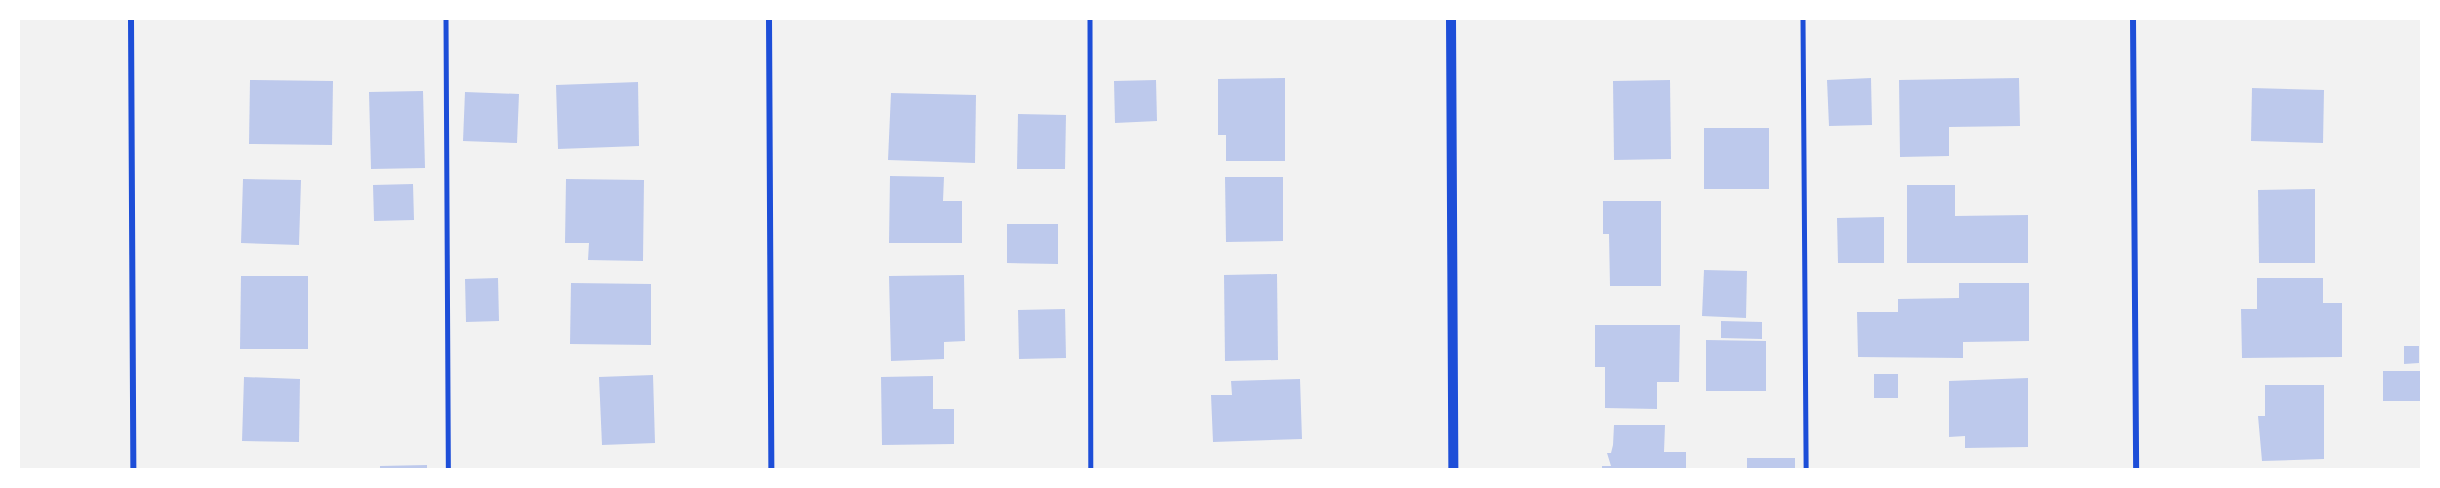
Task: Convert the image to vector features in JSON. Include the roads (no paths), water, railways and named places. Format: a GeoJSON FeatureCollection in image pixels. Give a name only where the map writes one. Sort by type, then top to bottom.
{"type":"FeatureCollection","features":[{"type":"Feature","properties":{"kind":"street"},"geometry":{"type":"LineString","coordinates":[[131,18],[133,470]]}},
{"type":"Feature","properties":{"kind":"street"},"geometry":{"type":"LineString","coordinates":[[769,18],[771,470]]}},
{"type":"Feature","properties":{"kind":"street"},"geometry":{"type":"LineString","coordinates":[[1451,18],[1453,470]]}},
{"type":"Feature","properties":{"kind":"street"},"geometry":{"type":"LineString","coordinates":[[2133,18],[2136,470]]}},
{"type":"Feature","properties":{"kind":"lane"},"geometry":{"type":"LineString","coordinates":[[446,18],[448,470]]}},
{"type":"Feature","properties":{"kind":"lane"},"geometry":{"type":"LineString","coordinates":[[1090,18],[1091,470]]}},
{"type":"Feature","properties":{"kind":"lane"},"geometry":{"type":"LineString","coordinates":[[1803,18],[1806,470]]}}]}
